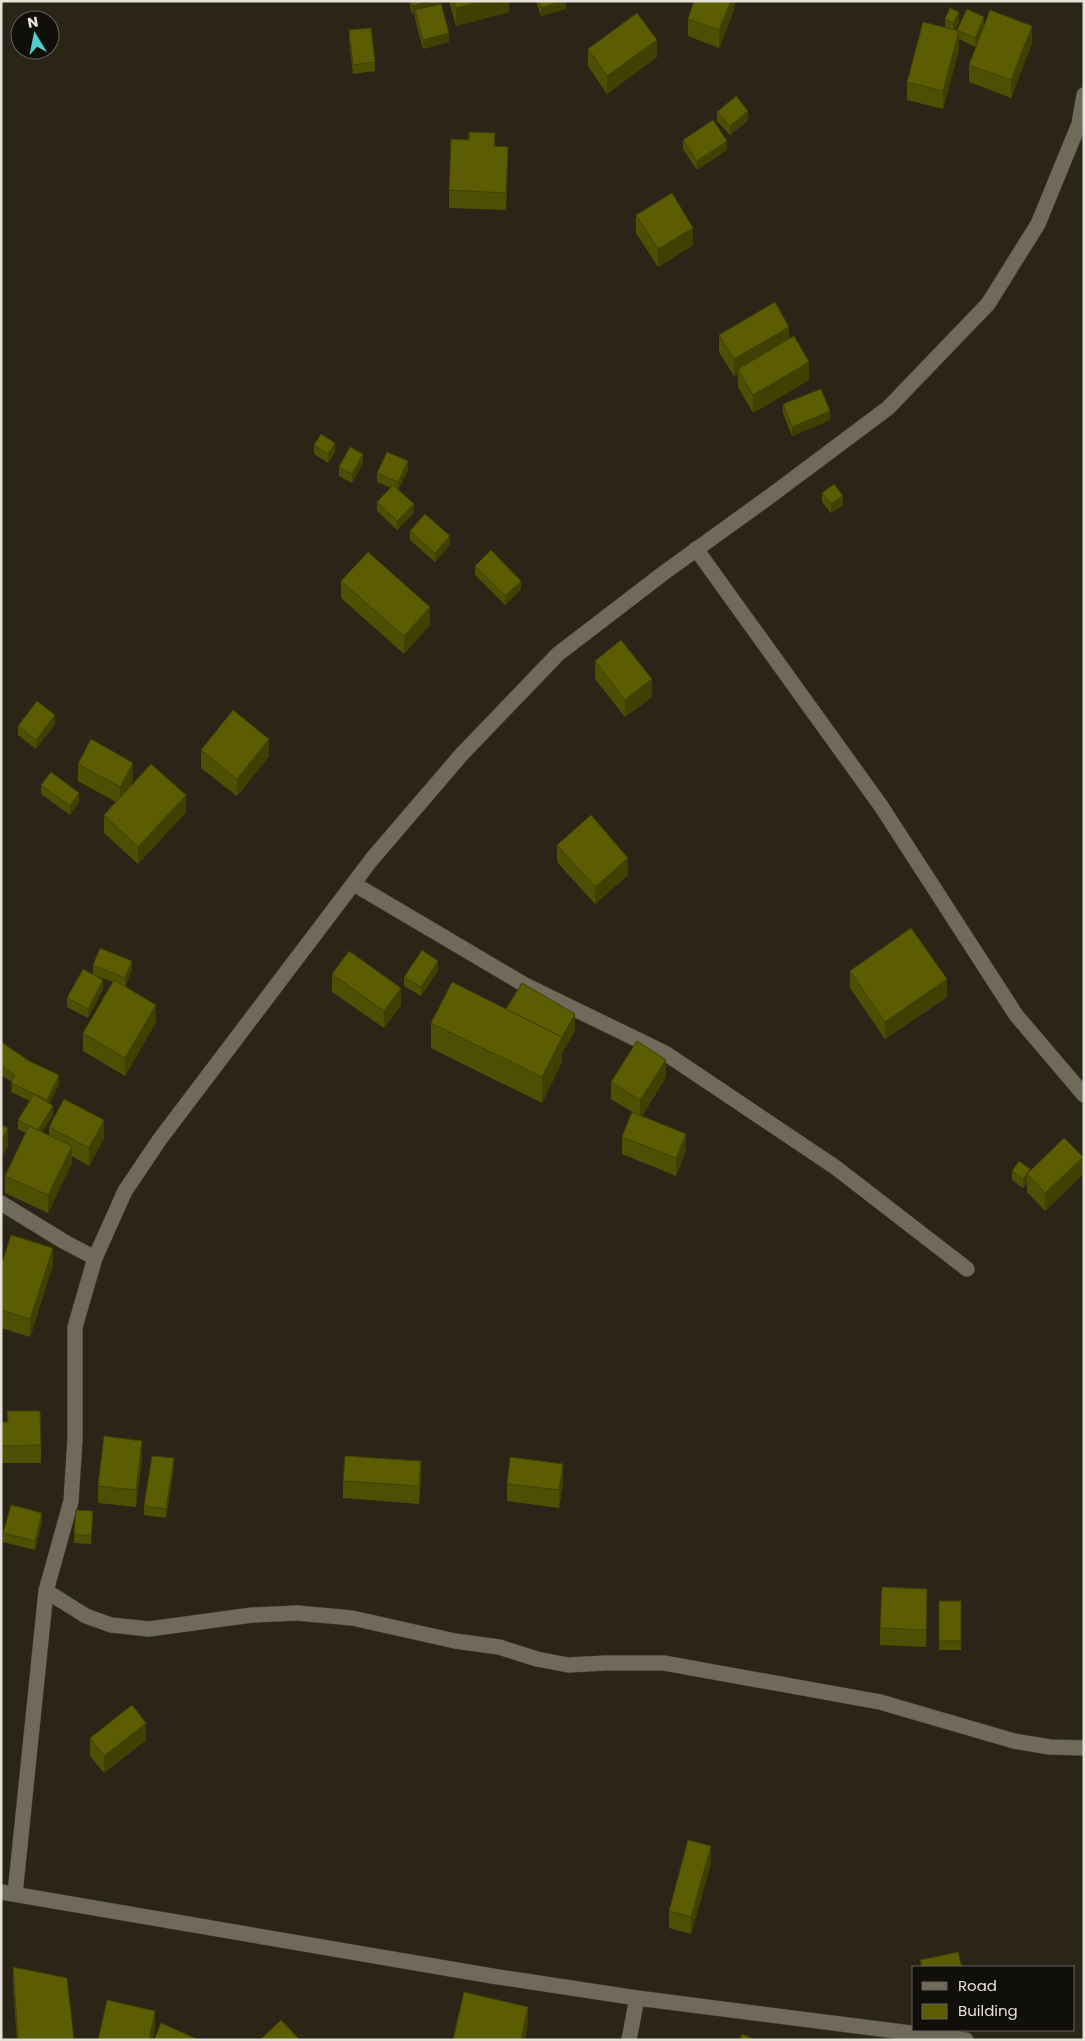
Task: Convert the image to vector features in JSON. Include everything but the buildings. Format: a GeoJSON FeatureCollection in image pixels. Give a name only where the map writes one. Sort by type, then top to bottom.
{"type":"FeatureCollection","features":[{"type":"Feature","properties":{"kind":"street"},"geometry":{"type":"LineString","coordinates":[[966,2040],[637,1998],[492,1976],[8,1893],[46,1591],[71,1501],[76,1429],[75,1327],[95,1258],[125,1192],[160,1139],[354,884],[462,754],[558,654],[696,549],[888,408],[988,304],[1038,224],[1079,124],[1084,95]]}},
{"type":"Feature","properties":{"kind":"street"},"geometry":{"type":"LineString","coordinates":[[696,549],[881,806],[1016,1015],[1084,1095]]}},
{"type":"Feature","properties":{"kind":"street"},"geometry":{"type":"LineString","coordinates":[[354,884],[525,985],[666,1053],[835,1167],[967,1269]]}},
{"type":"Feature","properties":{"kind":"street"},"geometry":{"type":"LineString","coordinates":[[1,1203],[95,1258]]}},
{"type":"Feature","properties":{"kind":"street"},"geometry":{"type":"LineString","coordinates":[[46,1591],[86,1616],[111,1625],[148,1629],[252,1615],[297,1613],[352,1618],[455,1641],[499,1647],[568,1665],[664,1663],[880,1702],[1014,1741],[1050,1748],[1084,1748]]}},
{"type":"Feature","properties":{"kind":"street"},"geometry":{"type":"LineString","coordinates":[[630,2040],[637,1998]]}}]}
